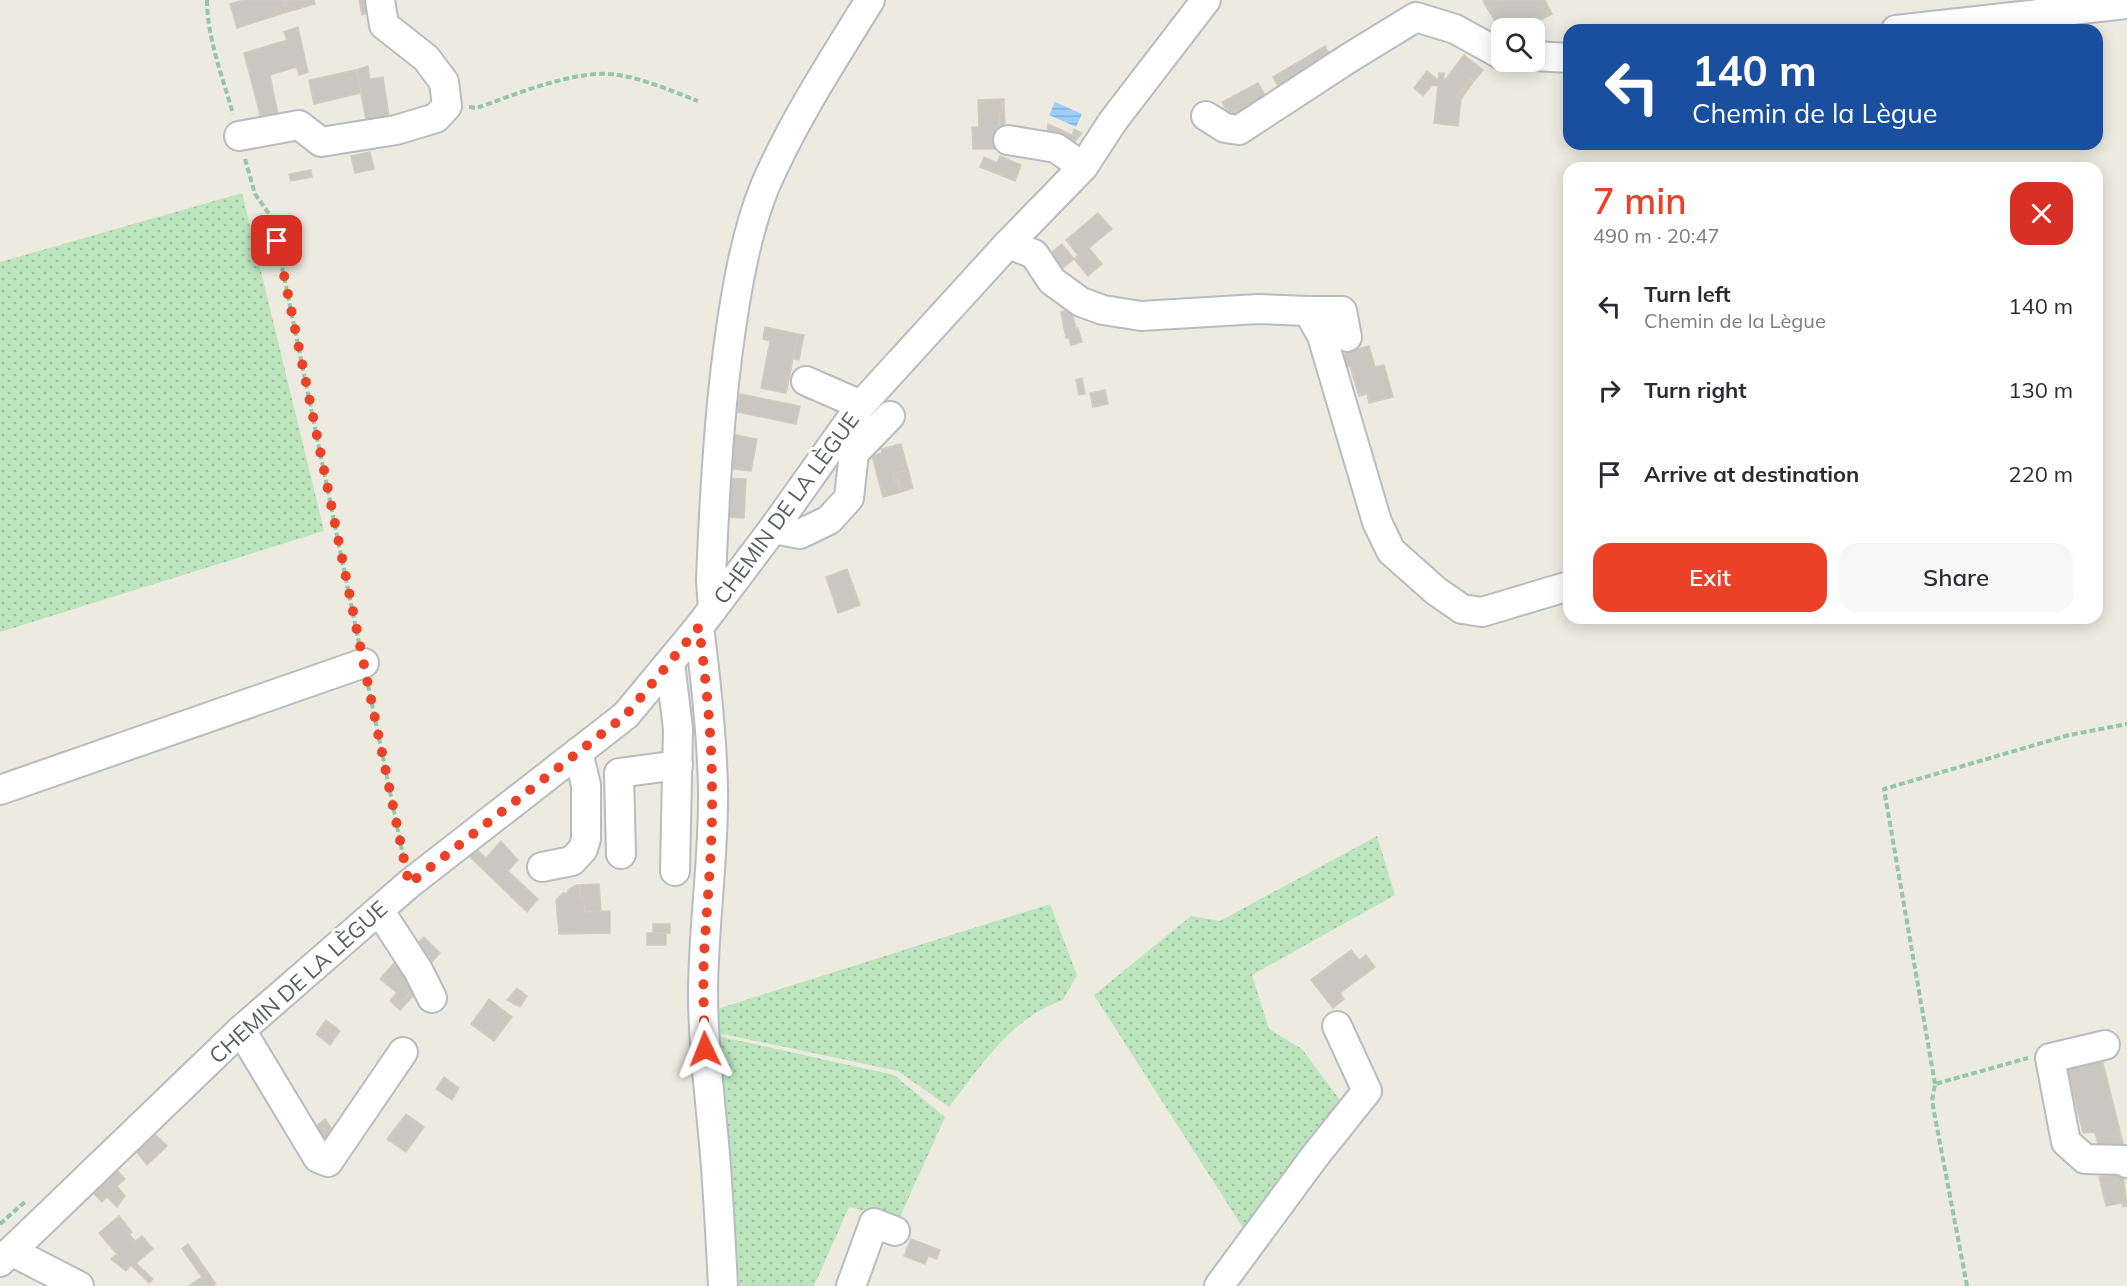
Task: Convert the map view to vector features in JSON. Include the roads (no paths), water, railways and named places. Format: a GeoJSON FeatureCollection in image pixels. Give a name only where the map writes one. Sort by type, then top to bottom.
{"type":"FeatureCollection","features":[{"type":"Feature","properties":{"kind":"street"},"geometry":{"type":"LineString","coordinates":[[239,136],[299,125],[321,142],[396,130],[436,117],[447,106],[444,82],[426,58],[384,25],[380,0]]}},
{"type":"Feature","properties":{"kind":"street"},"geometry":{"type":"LineString","coordinates":[[723,1286],[705,1039],[704,942],[710,879],[712,790],[706,680],[706,617],[711,581],[720,407],[743,258],[765,187],[797,122],[870,0]]}},
{"type":"Feature","properties":{"kind":"street","name":"CHEMIN DE LA LÈGUE"},"geometry":{"type":"LineString","coordinates":[[5,1256],[241,1030],[409,884],[626,715],[670,663],[773,529],[861,405],[1008,244],[1083,167],[1113,121],[1206,0]]}},
{"type":"Feature","properties":{"kind":"street"},"geometry":{"type":"LineString","coordinates":[[1949,24],[2127,4]]}},
{"type":"Feature","properties":{"kind":"street"},"geometry":{"type":"LineString","coordinates":[[1206,116],[1226,128],[1239,130],[1416,17],[1455,29],[1491,50]]}},
{"type":"Feature","properties":{"kind":"street"},"geometry":{"type":"LineString","coordinates":[[1545,57],[1563,58]]}},
{"type":"Feature","properties":{"kind":"street"},"geometry":{"type":"LineString","coordinates":[[1008,140],[1056,148],[1083,167]]}},
{"type":"Feature","properties":{"kind":"street"},"geometry":{"type":"LineString","coordinates":[[1008,244],[1034,254],[1052,281],[1081,302],[1103,310],[1141,316],[1258,309],[1342,310],[1347,337]]}},
{"type":"Feature","properties":{"kind":"street"},"geometry":{"type":"LineString","coordinates":[[1308,311],[1322,336],[1377,522],[1391,551],[1436,591],[1462,609],[1482,612],[1563,588]]}},
{"type":"Feature","properties":{"kind":"street"},"geometry":{"type":"LineString","coordinates":[[806,381],[861,405]]}},
{"type":"Feature","properties":{"kind":"street"},"geometry":{"type":"LineString","coordinates":[[773,529],[800,534],[829,520],[849,498],[854,453],[890,416]]}},
{"type":"Feature","properties":{"kind":"street"},"geometry":{"type":"LineString","coordinates":[[0,790],[364,663]]}},
{"type":"Feature","properties":{"kind":"street"},"geometry":{"type":"LineString","coordinates":[[670,663],[678,729],[675,871]]}},
{"type":"Feature","properties":{"kind":"street"},"geometry":{"type":"LineString","coordinates":[[542,867],[572,861],[583,849],[586,838],[586,785],[578,752]]}},
{"type":"Feature","properties":{"kind":"street"},"geometry":{"type":"LineString","coordinates":[[621,854],[619,773],[678,765]]}},
{"type":"Feature","properties":{"kind":"street"},"geometry":{"type":"LineString","coordinates":[[379,910],[418,970],[432,998]]}},
{"type":"Feature","properties":{"kind":"street"},"geometry":{"type":"LineString","coordinates":[[1220,1286],[1315,1156],[1367,1091],[1337,1026]]}},
{"type":"Feature","properties":{"kind":"street"},"geometry":{"type":"LineString","coordinates":[[241,1030],[318,1158],[328,1162],[403,1052]]}},
{"type":"Feature","properties":{"kind":"street"},"geometry":{"type":"LineString","coordinates":[[2105,1046],[2050,1058],[2066,1142],[2085,1159],[2124,1160],[2127,1163]]}},
{"type":"Feature","properties":{"kind":"street"},"geometry":{"type":"LineString","coordinates":[[851,1286],[874,1223],[895,1231]]}},
{"type":"Feature","properties":{"kind":"street"},"geometry":{"type":"LineString","coordinates":[[5,1256],[79,1286]]}},
{"type":"Feature","properties":{"kind":"water"},"geometry":{"type":"Polygon","coordinates":[[[1055,102],[1082,114],[1076,127],[1049,115],[1055,102]]]}}]}
